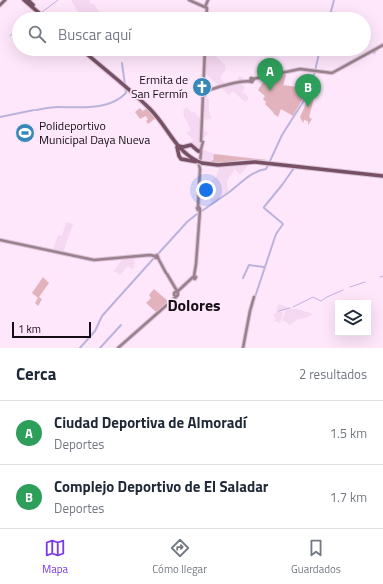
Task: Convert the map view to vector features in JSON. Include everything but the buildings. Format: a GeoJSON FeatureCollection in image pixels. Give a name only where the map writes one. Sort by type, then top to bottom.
{"type":"FeatureCollection","features":[{"type":"Feature","properties":{"kind":"highway"},"geometry":{"type":"LineString","coordinates":[[26,0],[39,12]]}},
{"type":"Feature","properties":{"kind":"highway"},"geometry":{"type":"LineString","coordinates":[[89,56],[155,114],[178,149],[179,157],[184,161],[218,165],[255,162],[383,176]]}},
{"type":"Feature","properties":{"kind":"highway"},"geometry":{"type":"LineString","coordinates":[[125,87],[151,108],[161,119],[178,146],[199,162]]}},
{"type":"Feature","properties":{"kind":"highway"},"geometry":{"type":"LineString","coordinates":[[172,139],[188,155]]}},
{"type":"Feature","properties":{"kind":"highway"},"geometry":{"type":"LineString","coordinates":[[178,146],[182,147],[191,145],[199,150]]}},
{"type":"Feature","properties":{"kind":"highway"},"geometry":{"type":"LineString","coordinates":[[187,146],[185,150],[188,155]]}},
{"type":"Feature","properties":{"kind":"highway"},"geometry":{"type":"LineString","coordinates":[[179,157],[181,153],[188,155]]}},
{"type":"Feature","properties":{"kind":"main road"},"geometry":{"type":"LineString","coordinates":[[0,5],[4,0]]}},
{"type":"Feature","properties":{"kind":"main road"},"geometry":{"type":"LineString","coordinates":[[190,0],[206,8]]}},
{"type":"Feature","properties":{"kind":"main road"},"geometry":{"type":"LineString","coordinates":[[206,12],[208,0]]}},
{"type":"Feature","properties":{"kind":"main road"},"geometry":{"type":"LineString","coordinates":[[371,52],[383,45]]}},
{"type":"Feature","properties":{"kind":"main road"},"geometry":{"type":"LineString","coordinates":[[118,348],[194,277],[200,169],[199,150],[202,141],[205,56]]}},
{"type":"Feature","properties":{"kind":"main road"},"geometry":{"type":"LineString","coordinates":[[204,94],[211,89],[300,69],[332,73],[363,56]]}},
{"type":"Feature","properties":{"kind":"main road"},"geometry":{"type":"LineString","coordinates":[[0,240],[94,260],[147,255],[157,258],[176,293]]}},
{"type":"Feature","properties":{"kind":"main road"},"geometry":{"type":"LineString","coordinates":[[243,348],[254,297]]}},
{"type":"Feature","properties":{"kind":"shaded area"},"geometry":{"type":"Polygon","coordinates":[[[71,0],[89,0],[99,12],[78,12],[71,0]]]}},
{"type":"Feature","properties":{"kind":"shaded area"},"geometry":{"type":"Polygon","coordinates":[[[202,56],[215,56],[226,66],[224,67],[226,69],[220,78],[227,85],[240,82],[237,79],[240,76],[246,81],[241,83],[245,88],[242,91],[249,98],[245,102],[233,91],[229,95],[205,73],[206,58],[202,56]]]}},
{"type":"Feature","properties":{"kind":"shaded area"},"geometry":{"type":"Polygon","coordinates":[[[284,73],[286,75],[283,85],[305,88],[302,99],[293,116],[281,109],[278,117],[273,113],[274,110],[273,112],[265,104],[266,102],[263,99],[265,96],[258,90],[264,81],[277,78],[277,75],[284,73]]]}},
{"type":"Feature","properties":{"kind":"shaded area"},"geometry":{"type":"Polygon","coordinates":[[[205,96],[209,99],[209,112],[212,118],[207,120],[203,118],[203,128],[208,134],[203,138],[204,142],[202,149],[214,154],[212,158],[214,158],[210,162],[201,159],[202,150],[191,143],[193,139],[186,133],[191,130],[183,114],[183,111],[187,107],[192,113],[194,111],[201,120],[205,96]]]}},
{"type":"Feature","properties":{"kind":"shaded area"},"geometry":{"type":"Polygon","coordinates":[[[309,97],[314,98],[309,117],[312,119],[308,125],[308,121],[304,120],[303,123],[300,117],[309,97]]]}},
{"type":"Feature","properties":{"kind":"shaded area"},"geometry":{"type":"Polygon","coordinates":[[[140,108],[143,111],[147,108],[156,118],[148,124],[146,121],[148,120],[146,116],[140,119],[135,112],[140,108]]]}},
{"type":"Feature","properties":{"kind":"shaded area"},"geometry":{"type":"Polygon","coordinates":[[[214,154],[268,160],[242,160],[221,163],[210,162],[214,159],[214,154]]]}},
{"type":"Feature","properties":{"kind":"shaded area"},"geometry":{"type":"Polygon","coordinates":[[[238,164],[249,164],[240,175],[235,169],[227,181],[228,192],[212,203],[208,197],[201,200],[200,195],[207,190],[204,187],[200,191],[200,182],[203,181],[206,184],[216,177],[219,168],[238,164]]]}},
{"type":"Feature","properties":{"kind":"shaded area"},"geometry":{"type":"Polygon","coordinates":[[[66,222],[73,224],[63,253],[53,250],[58,235],[62,236],[66,222]]]}},
{"type":"Feature","properties":{"kind":"shaded area"},"geometry":{"type":"Polygon","coordinates":[[[136,256],[134,259],[135,264],[133,265],[135,267],[132,269],[128,266],[120,275],[114,271],[123,258],[136,256]]]}},
{"type":"Feature","properties":{"kind":"shaded area"},"geometry":{"type":"Polygon","coordinates":[[[43,277],[49,283],[39,297],[42,299],[38,306],[35,303],[38,298],[32,293],[43,277]]]}},
{"type":"Feature","properties":{"kind":"shaded area"},"geometry":{"type":"Polygon","coordinates":[[[154,289],[168,301],[156,312],[146,303],[151,298],[149,295],[154,289]]]}},
{"type":"Feature","properties":{"kind":"shaded area"},"geometry":{"type":"Polygon","coordinates":[[[278,304],[290,308],[280,311],[283,313],[280,323],[274,321],[276,318],[273,315],[276,313],[278,304]]]}},
{"type":"Feature","properties":{"kind":"shaded area"},"geometry":{"type":"Polygon","coordinates":[[[297,309],[313,314],[296,320],[290,325],[282,320],[286,310],[297,309]]]}},
{"type":"Feature","properties":{"kind":"waterway"},"geometry":{"type":"LineString","coordinates":[[42,12],[58,0]]}},
{"type":"Feature","properties":{"kind":"waterway"},"geometry":{"type":"LineString","coordinates":[[331,12],[334,0]]}},
{"type":"Feature","properties":{"kind":"waterway"},"geometry":{"type":"LineString","coordinates":[[374,53],[378,48]]}},
{"type":"Feature","properties":{"kind":"waterway"},"geometry":{"type":"LineString","coordinates":[[315,71],[318,56]]}},
{"type":"Feature","properties":{"kind":"waterway"},"geometry":{"type":"LineString","coordinates":[[36,110],[54,107],[94,107],[111,103],[119,99],[126,93],[122,63]]}},
{"type":"Feature","properties":{"kind":"waterway"},"geometry":{"type":"LineString","coordinates":[[310,83],[315,72]]}},
{"type":"Feature","properties":{"kind":"waterway"},"geometry":{"type":"LineString","coordinates":[[270,161],[282,135],[303,102],[310,84]]}},
{"type":"Feature","properties":{"kind":"waterway"},"geometry":{"type":"LineString","coordinates":[[0,117],[34,110]]}},
{"type":"Feature","properties":{"kind":"waterway"},"geometry":{"type":"LineString","coordinates":[[199,213],[255,172],[266,169],[268,165]]}},
{"type":"Feature","properties":{"kind":"waterway"},"geometry":{"type":"LineString","coordinates":[[264,207],[294,168]]}},
{"type":"Feature","properties":{"kind":"waterway"},"geometry":{"type":"LineString","coordinates":[[264,208],[282,223]]}},
{"type":"Feature","properties":{"kind":"waterway"},"geometry":{"type":"LineString","coordinates":[[158,254],[187,222],[197,214]]}},
{"type":"Feature","properties":{"kind":"waterway"},"geometry":{"type":"LineString","coordinates":[[255,297],[276,234],[283,224]]}},
{"type":"Feature","properties":{"kind":"waterway"},"geometry":{"type":"LineString","coordinates":[[80,348],[95,331],[102,316],[154,258]]}},
{"type":"Feature","properties":{"kind":"waterway"},"geometry":{"type":"LineString","coordinates":[[243,278],[249,265],[264,267]]}},
{"type":"Feature","properties":{"kind":"waterway"},"geometry":{"type":"LineString","coordinates":[[350,287],[365,282]]}},
{"type":"Feature","properties":{"kind":"waterway"},"geometry":{"type":"LineString","coordinates":[[293,307],[313,297],[321,301],[343,290]]}},
{"type":"Feature","properties":{"kind":"waterway"},"geometry":{"type":"LineString","coordinates":[[279,311],[290,308]]}},
{"type":"Feature","properties":{"kind":"waterway"},"geometry":{"type":"LineString","coordinates":[[100,348],[121,325]]}},
{"type":"Feature","properties":{"kind":"place","name":"Ermita de San Fermín"},"geometry":{"type":"Point","coordinates":[202,87]}},
{"type":"Feature","properties":{"kind":"place","name":"Ciudad Deportiva de Almoradí"},"geometry":{"type":"Point","coordinates":[270,91]}},
{"type":"Feature","properties":{"kind":"place","name":"Complejo Deportivo de El Saladar"},"geometry":{"type":"Point","coordinates":[308,107]}},
{"type":"Feature","properties":{"kind":"place","name":"Polideportivo Municipal Daya Nueva"},"geometry":{"type":"Point","coordinates":[25,133]}},
{"type":"Feature","properties":{"kind":"district","name":"Dolores"},"geometry":{"type":"Point","coordinates":[194,305]}}]}
